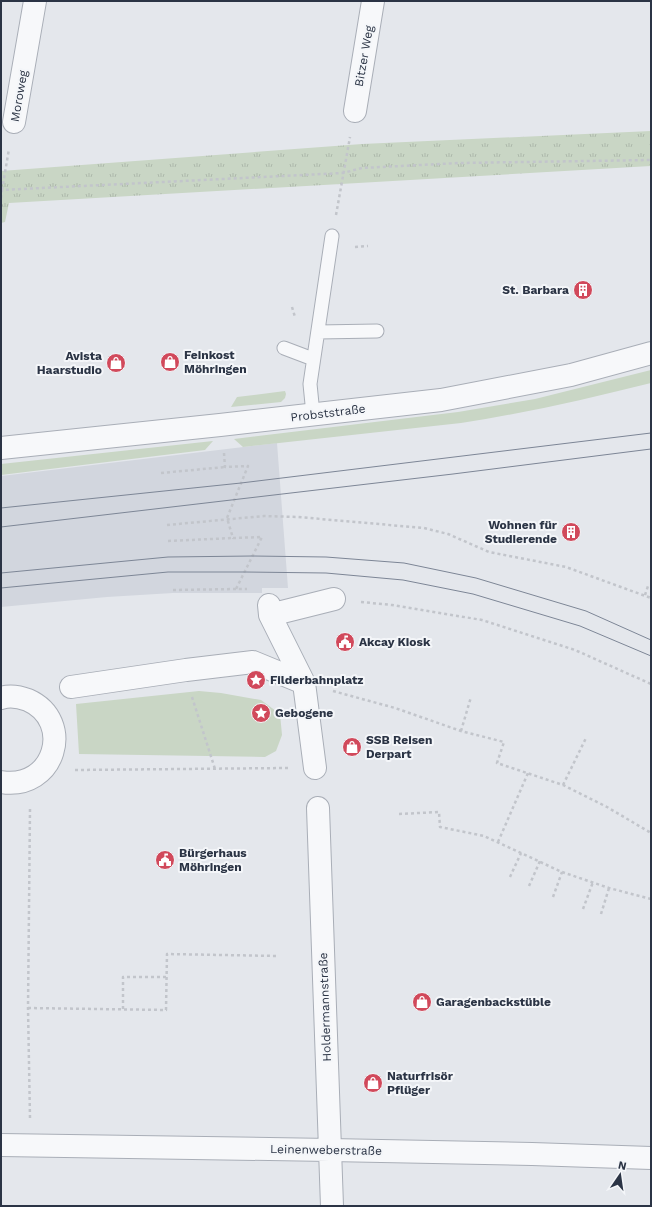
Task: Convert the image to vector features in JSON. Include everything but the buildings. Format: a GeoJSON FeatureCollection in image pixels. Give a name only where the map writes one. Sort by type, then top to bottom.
{"type":"FeatureCollection","features":[{"type":"Feature","properties":{"kind":"street","name":"Moroweg"},"geometry":{"type":"LineString","coordinates":[[14,122],[35,1]]}},
{"type":"Feature","properties":{"kind":"street","name":"Bitzer Weg"},"geometry":{"type":"LineString","coordinates":[[355,111],[373,1]]}},
{"type":"Feature","properties":{"kind":"street","name":"Probststraße"},"geometry":{"type":"LineString","coordinates":[[1,448],[220,426],[441,400],[571,375],[651,353]]}},
{"type":"Feature","properties":{"kind":"street"},"geometry":{"type":"LineString","coordinates":[[315,768],[304,683],[282,639],[270,610],[334,599]]}},
{"type":"Feature","properties":{"kind":"street"},"geometry":{"type":"LineString","coordinates":[[253,662],[282,639]]}},
{"type":"Feature","properties":{"kind":"street"},"geometry":{"type":"LineString","coordinates":[[71,687],[253,662],[304,683]]}},
{"type":"Feature","properties":{"kind":"street"},"geometry":{"type":"LineString","coordinates":[[1,698],[6,696],[21,698],[35,704],[45,713],[52,725],[55,738],[53,752],[47,765],[39,774],[26,782],[11,784],[1,782]]}},
{"type":"Feature","properties":{"kind":"street","name":"Holdermannstraße"},"geometry":{"type":"LineString","coordinates":[[318,808],[332,1206]]}},
{"type":"Feature","properties":{"kind":"street","name":"Leinenweberstraße"},"geometry":{"type":"LineString","coordinates":[[1,1145],[30,1147],[330,1150],[651,1158]]}},
{"type":"Feature","properties":{"kind":"lane"},"geometry":{"type":"LineString","coordinates":[[313,414],[310,384],[332,236]]}},
{"type":"Feature","properties":{"kind":"lane"},"geometry":{"type":"LineString","coordinates":[[318,332],[377,331]]}},
{"type":"Feature","properties":{"kind":"lane"},"geometry":{"type":"LineString","coordinates":[[284,348],[313,359]]}},
{"type":"Feature","properties":{"kind":"path"},"geometry":{"type":"LineString","coordinates":[[332,236],[355,111]]}},
{"type":"Feature","properties":{"kind":"path","name":"Moroweg"},"geometry":{"type":"LineString","coordinates":[[1,198],[14,122]]}},
{"type":"Feature","properties":{"kind":"path"},"geometry":{"type":"LineString","coordinates":[[2,190],[343,173],[362,168],[451,163],[651,160]]}},
{"type":"Feature","properties":{"kind":"path"},"geometry":{"type":"LineString","coordinates":[[220,426],[225,467]]}},
{"type":"Feature","properties":{"kind":"path"},"geometry":{"type":"LineString","coordinates":[[162,473],[248,466],[227,518],[233,538]]}},
{"type":"Feature","properties":{"kind":"path"},"geometry":{"type":"LineString","coordinates":[[167,525],[227,518],[264,516],[298,517],[424,528],[448,534],[489,552],[566,567],[651,598]]}},
{"type":"Feature","properties":{"kind":"path"},"geometry":{"type":"LineString","coordinates":[[168,541],[262,537],[236,589]]}},
{"type":"Feature","properties":{"kind":"path"},"geometry":{"type":"LineString","coordinates":[[645,596],[648,586]]}},
{"type":"Feature","properties":{"kind":"path"},"geometry":{"type":"LineString","coordinates":[[173,590],[269,589],[270,610]]}},
{"type":"Feature","properties":{"kind":"path"},"geometry":{"type":"LineString","coordinates":[[334,599],[392,605],[482,620],[575,650],[651,684]]}},
{"type":"Feature","properties":{"kind":"path"},"geometry":{"type":"LineString","coordinates":[[186,670],[193,701],[215,769]]}},
{"type":"Feature","properties":{"kind":"path"},"geometry":{"type":"LineString","coordinates":[[304,683],[395,708],[461,731],[504,742],[497,763],[563,785],[607,807],[651,833]]}},
{"type":"Feature","properties":{"kind":"path"},"geometry":{"type":"LineString","coordinates":[[461,731],[471,698]]}},
{"type":"Feature","properties":{"kind":"path"},"geometry":{"type":"LineString","coordinates":[[563,785],[586,738]]}},
{"type":"Feature","properties":{"kind":"path"},"geometry":{"type":"LineString","coordinates":[[47,765],[67,770],[315,768]]}},
{"type":"Feature","properties":{"kind":"path"},"geometry":{"type":"LineString","coordinates":[[498,842],[528,773]]}},
{"type":"Feature","properties":{"kind":"path"},"geometry":{"type":"LineString","coordinates":[[30,809],[28,1008],[30,1147]]}},
{"type":"Feature","properties":{"kind":"path"},"geometry":{"type":"LineString","coordinates":[[399,814],[439,812],[440,827],[484,836],[562,872],[609,888],[651,899]]}},
{"type":"Feature","properties":{"kind":"path"},"geometry":{"type":"LineString","coordinates":[[510,877],[521,853]]}},
{"type":"Feature","properties":{"kind":"path"},"geometry":{"type":"LineString","coordinates":[[529,886],[540,861]]}},
{"type":"Feature","properties":{"kind":"path"},"geometry":{"type":"LineString","coordinates":[[553,897],[562,872]]}},
{"type":"Feature","properties":{"kind":"path"},"geometry":{"type":"LineString","coordinates":[[583,908],[592,882]]}},
{"type":"Feature","properties":{"kind":"path"},"geometry":{"type":"LineString","coordinates":[[601,914],[609,888]]}},
{"type":"Feature","properties":{"kind":"path"},"geometry":{"type":"LineString","coordinates":[[28,1008],[166,1010],[167,954],[278,956]]}},
{"type":"Feature","properties":{"kind":"path"},"geometry":{"type":"LineString","coordinates":[[123,1009],[123,977],[166,977]]}},
{"type":"Feature","properties":{"kind":"shaded area"},"geometry":{"type":"Polygon","coordinates":[[[277,443],[288,588],[262,588],[262,593],[173,593],[107,597],[1,607],[1,476],[277,443]]]}},
{"type":"Feature","properties":{"kind":"green space"},"geometry":{"type":"Polygon","coordinates":[[[651,131],[651,166],[9,203],[5,222],[1,223],[1,171],[362,144],[651,131]]]}},
{"type":"Feature","properties":{"kind":"green space"},"geometry":{"type":"Polygon","coordinates":[[[651,370],[651,383],[509,415],[461,423],[243,447],[234,439],[458,412],[535,399],[651,370]]]}},
{"type":"Feature","properties":{"kind":"green space"},"geometry":{"type":"Polygon","coordinates":[[[285,391],[285,398],[281,402],[231,407],[237,397],[285,391]]]}},
{"type":"Feature","properties":{"kind":"green space"},"geometry":{"type":"Polygon","coordinates":[[[213,441],[205,450],[1,475],[1,464],[213,441]]]}},
{"type":"Feature","properties":{"kind":"green space"},"geometry":{"type":"Polygon","coordinates":[[[199,691],[261,700],[280,714],[282,735],[276,751],[265,757],[79,754],[76,704],[199,691]]]}},
{"type":"Feature","properties":{"kind":"tram line"},"geometry":{"type":"LineString","coordinates":[[1,508],[241,483],[651,433]]}},
{"type":"Feature","properties":{"kind":"tram line"},"geometry":{"type":"LineString","coordinates":[[1,527],[453,474],[651,449]]}},
{"type":"Feature","properties":{"kind":"tram line"},"geometry":{"type":"LineString","coordinates":[[1,573],[168,557],[326,557],[404,563],[476,578],[586,611],[651,640]]}},
{"type":"Feature","properties":{"kind":"tram line"},"geometry":{"type":"LineString","coordinates":[[1,588],[168,572],[326,573],[403,580],[473,594],[580,626],[651,656]]}},
{"type":"Feature","properties":{"kind":"place","name":"St. Barbara"},"geometry":{"type":"Point","coordinates":[583,290]}},
{"type":"Feature","properties":{"kind":"place","name":"Feinkost Möhringen"},"geometry":{"type":"Point","coordinates":[170,362]}},
{"type":"Feature","properties":{"kind":"place","name":"Avista Haarstudio"},"geometry":{"type":"Point","coordinates":[116,363]}},
{"type":"Feature","properties":{"kind":"place","name":"Wohnen für Studierende"},"geometry":{"type":"Point","coordinates":[571,532]}},
{"type":"Feature","properties":{"kind":"place","name":"Akcay Kiosk"},"geometry":{"type":"Point","coordinates":[345,642]}},
{"type":"Feature","properties":{"kind":"place","name":"Filderbahnplatz"},"geometry":{"type":"Point","coordinates":[256,680]}},
{"type":"Feature","properties":{"kind":"place","name":"Gebogene"},"geometry":{"type":"Point","coordinates":[261,713]}},
{"type":"Feature","properties":{"kind":"place","name":"SSB Reisen Derpart"},"geometry":{"type":"Point","coordinates":[352,747]}},
{"type":"Feature","properties":{"kind":"place","name":"Bürgerhaus Möhringen"},"geometry":{"type":"Point","coordinates":[165,860]}},
{"type":"Feature","properties":{"kind":"place","name":"Garagenbackstüble"},"geometry":{"type":"Point","coordinates":[422,1002]}},
{"type":"Feature","properties":{"kind":"place","name":"Naturfrisör Pflüger"},"geometry":{"type":"Point","coordinates":[373,1083]}}]}
